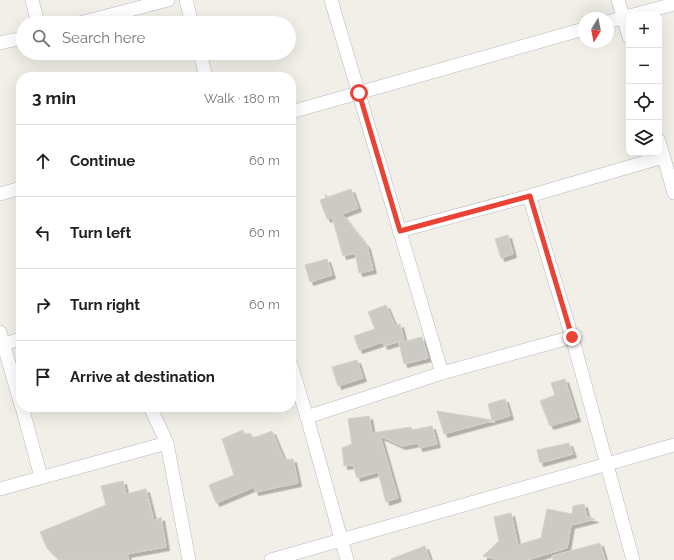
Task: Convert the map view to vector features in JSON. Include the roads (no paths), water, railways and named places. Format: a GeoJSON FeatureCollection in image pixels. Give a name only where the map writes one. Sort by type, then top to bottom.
{"type":"FeatureCollection","features":[{"type":"Feature","properties":{"kind":"street"},"geometry":{"type":"LineString","coordinates":[[32,0],[36,16]]}},
{"type":"Feature","properties":{"kind":"street"},"geometry":{"type":"LineString","coordinates":[[107,16],[168,0]]}},
{"type":"Feature","properties":{"kind":"street"},"geometry":{"type":"LineString","coordinates":[[186,0],[190,16]]}},
{"type":"Feature","properties":{"kind":"street"},"geometry":{"type":"LineString","coordinates":[[331,0],[442,373]]}},
{"type":"Feature","properties":{"kind":"street"},"geometry":{"type":"LineString","coordinates":[[618,0],[626,13]]}},
{"type":"Feature","properties":{"kind":"street"},"geometry":{"type":"LineString","coordinates":[[643,12],[674,4]]}},
{"type":"Feature","properties":{"kind":"street"},"geometry":{"type":"LineString","coordinates":[[614,20],[626,17]]}},
{"type":"Feature","properties":{"kind":"street"},"geometry":{"type":"LineString","coordinates":[[296,111],[578,31]]}},
{"type":"Feature","properties":{"kind":"street"},"geometry":{"type":"LineString","coordinates":[[0,43],[16,40]]}},
{"type":"Feature","properties":{"kind":"street"},"geometry":{"type":"LineString","coordinates":[[202,60],[205,72]]}},
{"type":"Feature","properties":{"kind":"street"},"geometry":{"type":"LineString","coordinates":[[662,151],[674,193]]}},
{"type":"Feature","properties":{"kind":"street"},"geometry":{"type":"LineString","coordinates":[[400,231],[530,196],[664,157]]}},
{"type":"Feature","properties":{"kind":"street"},"geometry":{"type":"LineString","coordinates":[[0,194],[16,189]]}},
{"type":"Feature","properties":{"kind":"street"},"geometry":{"type":"LineString","coordinates":[[530,196],[572,337],[633,560]]}},
{"type":"Feature","properties":{"kind":"street"},"geometry":{"type":"LineString","coordinates":[[307,417],[442,373],[572,337]]}},
{"type":"Feature","properties":{"kind":"street"},"geometry":{"type":"LineString","coordinates":[[16,339],[2,338],[16,388]]}},
{"type":"Feature","properties":{"kind":"street"},"geometry":{"type":"LineString","coordinates":[[296,381],[347,560]]}},
{"type":"Feature","properties":{"kind":"street"},"geometry":{"type":"LineString","coordinates":[[23,412],[41,477]]}},
{"type":"Feature","properties":{"kind":"street"},"geometry":{"type":"LineString","coordinates":[[152,412],[167,443],[189,560]]}},
{"type":"Feature","properties":{"kind":"street"},"geometry":{"type":"LineString","coordinates":[[0,489],[167,443]]}},
{"type":"Feature","properties":{"kind":"street"},"geometry":{"type":"LineString","coordinates":[[271,560],[674,445]]}}]}
